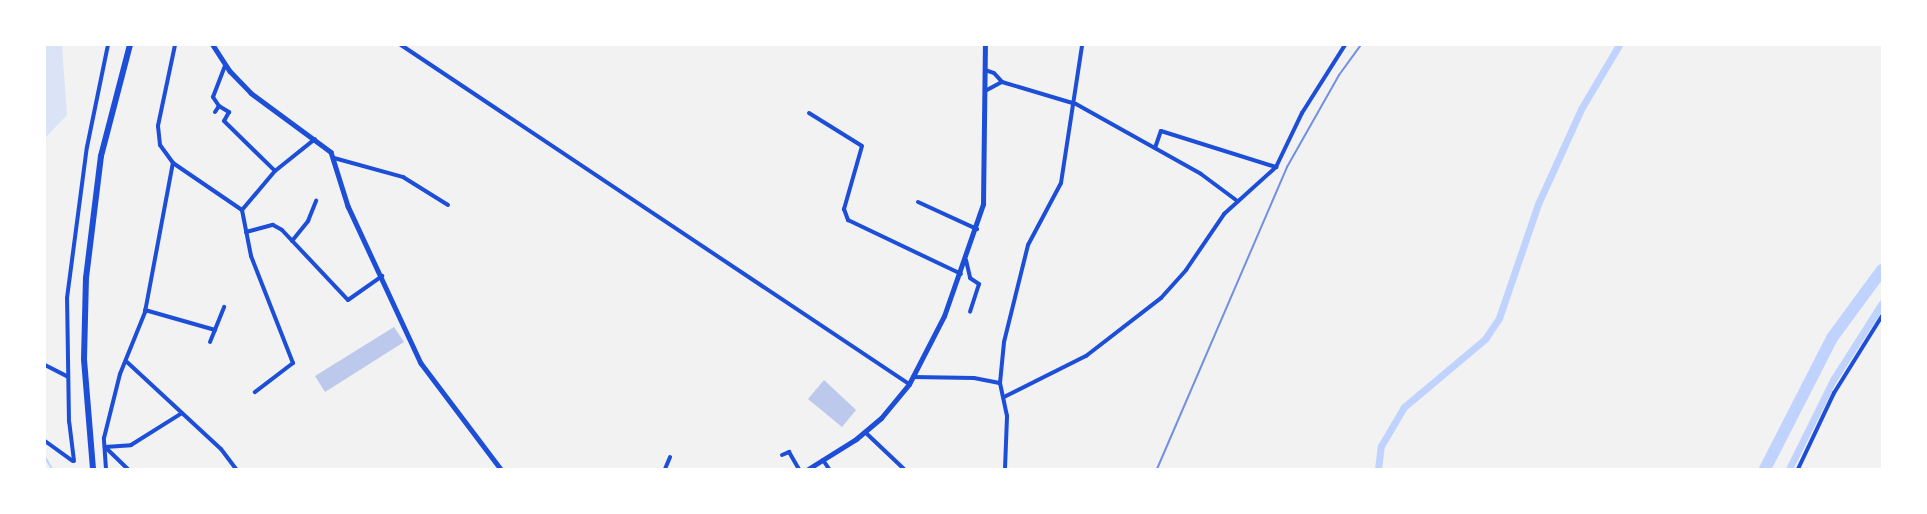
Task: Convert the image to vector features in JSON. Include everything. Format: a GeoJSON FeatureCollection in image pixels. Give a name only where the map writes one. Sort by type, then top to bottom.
{"type":"FeatureCollection","features":[{"type":"Feature","properties":{"kind":"main road"},"geometry":{"type":"LineString","coordinates":[[93,469],[84,359],[86,278],[101,156],[130,45]]}},
{"type":"Feature","properties":{"kind":"main road"},"geometry":{"type":"LineString","coordinates":[[808,469],[866,432],[909,384],[961,274],[977,230],[985,192],[985,45]]}},
{"type":"Feature","properties":{"kind":"street"},"geometry":{"type":"LineString","coordinates":[[45,441],[74,461],[67,376],[71,266],[87,147],[108,45]]}},
{"type":"Feature","properties":{"kind":"street"},"geometry":{"type":"LineString","coordinates":[[175,45],[157,131],[162,149],[173,163],[242,210],[251,256],[293,363],[255,392]]}},
{"type":"Feature","properties":{"kind":"street"},"geometry":{"type":"LineString","coordinates":[[213,45],[225,65],[256,97],[315,138],[334,158],[348,206],[383,275],[425,370],[501,469]]}},
{"type":"Feature","properties":{"kind":"street"},"geometry":{"type":"LineString","coordinates":[[401,45],[909,384]]}},
{"type":"Feature","properties":{"kind":"street"},"geometry":{"type":"LineString","coordinates":[[1005,469],[1008,425],[1000,383],[1004,342],[1022,264],[1036,227],[1061,183],[1076,104],[1082,45]]}},
{"type":"Feature","properties":{"kind":"street"},"geometry":{"type":"LineString","coordinates":[[1004,397],[1086,356],[1161,298],[1236,200],[1276,167],[1302,113],[1345,45]]}},
{"type":"Feature","properties":{"kind":"street"},"geometry":{"type":"LineString","coordinates":[[225,65],[213,97],[219,106],[229,112],[224,121],[275,171]]}},
{"type":"Feature","properties":{"kind":"street"},"geometry":{"type":"LineString","coordinates":[[985,70],[1002,82],[1076,104],[1155,148],[1236,200]]}},
{"type":"Feature","properties":{"kind":"street"},"geometry":{"type":"LineString","coordinates":[[985,91],[1002,82]]}},
{"type":"Feature","properties":{"kind":"street"},"geometry":{"type":"LineString","coordinates":[[215,112],[219,106]]}},
{"type":"Feature","properties":{"kind":"street"},"geometry":{"type":"LineString","coordinates":[[809,113],[862,146]]}},
{"type":"Feature","properties":{"kind":"street"},"geometry":{"type":"LineString","coordinates":[[1155,148],[1161,131],[1276,167]]}},
{"type":"Feature","properties":{"kind":"street"},"geometry":{"type":"LineString","coordinates":[[242,210],[275,171],[315,138]]}},
{"type":"Feature","properties":{"kind":"street"},"geometry":{"type":"LineString","coordinates":[[864,140],[844,209],[848,220],[961,274]]}},
{"type":"Feature","properties":{"kind":"street"},"geometry":{"type":"LineString","coordinates":[[334,158],[403,177],[448,205]]}},
{"type":"Feature","properties":{"kind":"street"},"geometry":{"type":"LineString","coordinates":[[106,469],[105,447],[120,374],[127,362],[145,310],[173,163]]}},
{"type":"Feature","properties":{"kind":"street"},"geometry":{"type":"LineString","coordinates":[[292,241],[308,221],[316,201]]}},
{"type":"Feature","properties":{"kind":"street"},"geometry":{"type":"LineString","coordinates":[[918,202],[977,230]]}},
{"type":"Feature","properties":{"kind":"street"},"geometry":{"type":"LineString","coordinates":[[246,232],[273,225],[292,241],[346,299],[383,275]]}},
{"type":"Feature","properties":{"kind":"street"},"geometry":{"type":"LineString","coordinates":[[966,260],[970,278],[979,284],[970,312]]}},
{"type":"Feature","properties":{"kind":"street"},"geometry":{"type":"LineString","coordinates":[[210,342],[224,307]]}},
{"type":"Feature","properties":{"kind":"street"},"geometry":{"type":"LineString","coordinates":[[145,310],[215,330]]}},
{"type":"Feature","properties":{"kind":"street"},"geometry":{"type":"LineString","coordinates":[[1798,469],[1834,393],[1882,316]]}},
{"type":"Feature","properties":{"kind":"street"},"geometry":{"type":"LineString","coordinates":[[127,362],[221,448],[236,469]]}},
{"type":"Feature","properties":{"kind":"street"},"geometry":{"type":"LineString","coordinates":[[45,365],[67,376]]}},
{"type":"Feature","properties":{"kind":"street"},"geometry":{"type":"LineString","coordinates":[[913,377],[974,378],[1000,383]]}},
{"type":"Feature","properties":{"kind":"street"},"geometry":{"type":"LineString","coordinates":[[105,447],[131,445],[182,413]]}},
{"type":"Feature","properties":{"kind":"street"},"geometry":{"type":"LineString","coordinates":[[866,432],[904,469]]}},
{"type":"Feature","properties":{"kind":"street"},"geometry":{"type":"LineString","coordinates":[[105,447],[128,469]]}},
{"type":"Feature","properties":{"kind":"street"},"geometry":{"type":"LineString","coordinates":[[782,456],[789,452],[799,469]]}},
{"type":"Feature","properties":{"kind":"street"},"geometry":{"type":"LineString","coordinates":[[665,469],[670,457]]}},
{"type":"Feature","properties":{"kind":"street"},"geometry":{"type":"LineString","coordinates":[[822,459],[829,469]]}},
{"type":"Feature","properties":{"kind":"shaded area"},"geometry":{"type":"Polygon","coordinates":[[[45,45],[62,45],[67,115],[45,138],[45,45]]]}},
{"type":"Feature","properties":{"kind":"building"},"geometry":{"type":"Polygon","coordinates":[[[394,327],[404,342],[325,392],[315,376],[394,327]]]}},
{"type":"Feature","properties":{"kind":"building"},"geometry":{"type":"Polygon","coordinates":[[[824,380],[856,410],[842,427],[808,399],[824,380]]]}},
{"type":"Feature","properties":{"kind":"waterway"},"geometry":{"type":"LineString","coordinates":[[1378,469],[1381,446],[1404,407],[1485,339],[1499,318],[1538,204],[1581,109],[1619,45]]}},
{"type":"Feature","properties":{"kind":"waterway"},"geometry":{"type":"LineString","coordinates":[[1765,469],[1832,338],[1882,270]]}},
{"type":"Feature","properties":{"kind":"waterway"},"geometry":{"type":"LineString","coordinates":[[1789,469],[1833,380],[1882,303]]}},
{"type":"Feature","properties":{"kind":"waterway"},"geometry":{"type":"LineString","coordinates":[[45,457],[52,469]]}},
{"type":"Feature","properties":{"kind":"railway"},"geometry":{"type":"LineString","coordinates":[[1157,469],[1287,167],[1339,75],[1361,45]]}}]}
